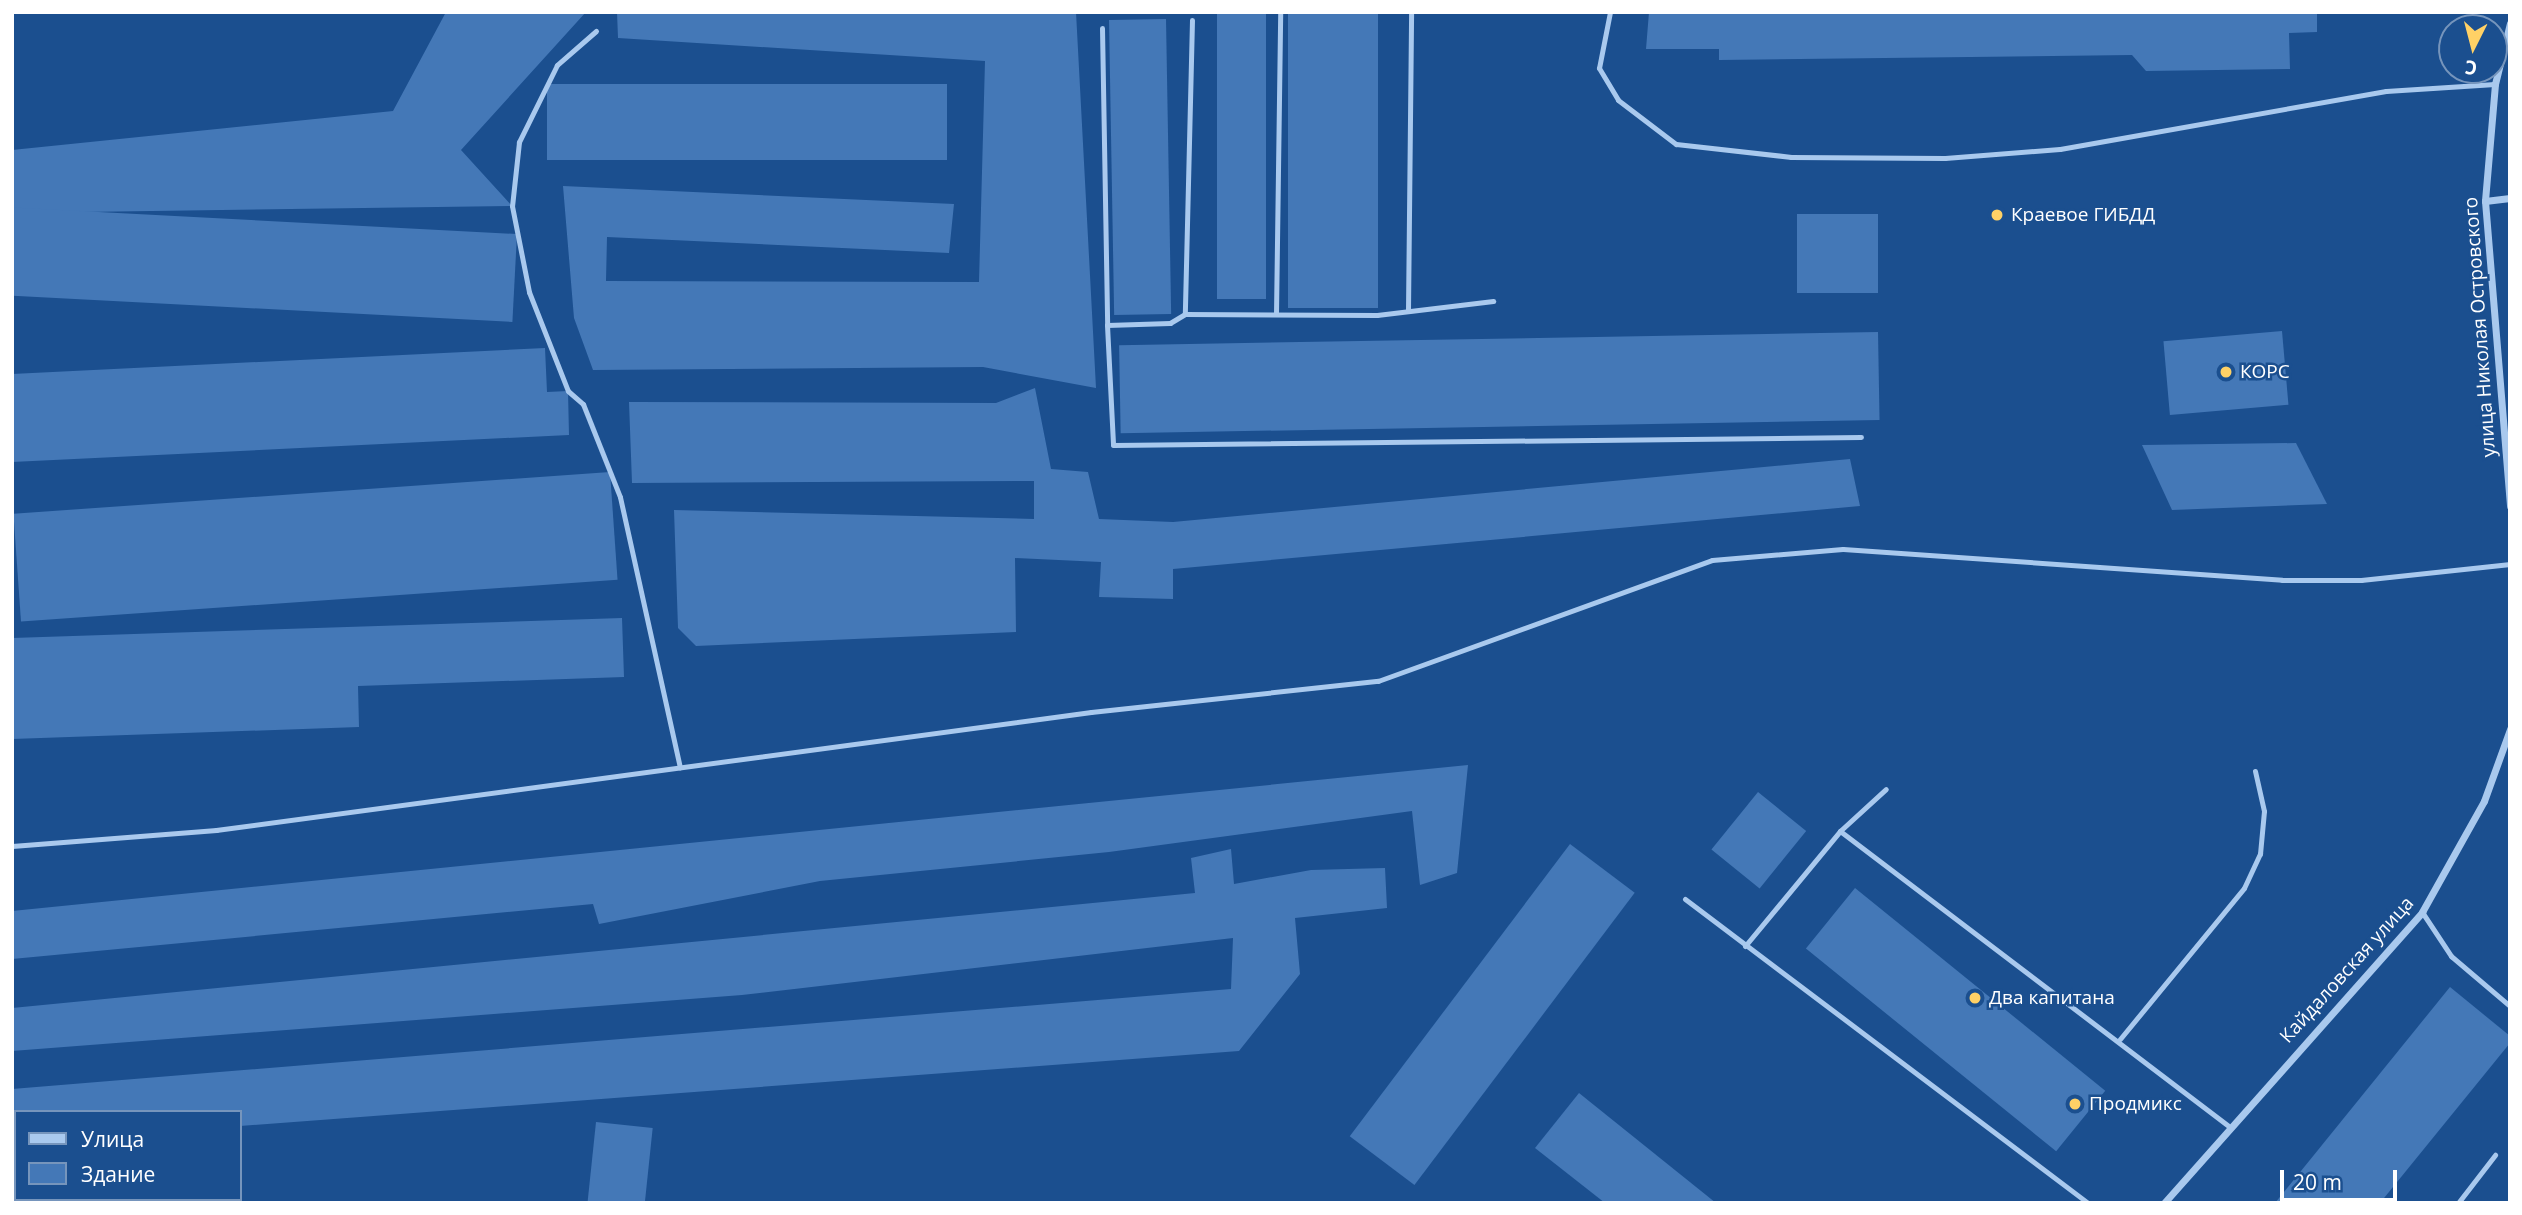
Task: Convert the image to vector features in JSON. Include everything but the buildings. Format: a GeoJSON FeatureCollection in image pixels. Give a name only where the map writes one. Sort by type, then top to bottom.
{"type":"FeatureCollection","features":[{"type":"Feature","properties":{"kind":"street","name":"улица Николая Островского"},"geometry":{"type":"LineString","coordinates":[[2495,84],[2485,201],[2510,506]]}},
{"type":"Feature","properties":{"kind":"street"},"geometry":{"type":"LineString","coordinates":[[2485,201],[2510,198]]}},
{"type":"Feature","properties":{"kind":"street","name":"Кайдаловская улица"},"geometry":{"type":"LineString","coordinates":[[2164,1203],[2228,1126],[2423,912],[2484,801],[2510,729]]}},
{"type":"Feature","properties":{"kind":"lane"},"geometry":{"type":"LineString","coordinates":[[1276,314],[1280,12]]}},
{"type":"Feature","properties":{"kind":"lane"},"geometry":{"type":"LineString","coordinates":[[1408,310],[1411,12]]}},
{"type":"Feature","properties":{"kind":"lane"},"geometry":{"type":"LineString","coordinates":[[1610,12],[1599,68],[1618,100],[1676,144],[1791,157],[1945,158],[2060,149],[2196,129],[2386,90],[2495,84]]}},
{"type":"Feature","properties":{"kind":"lane"},"geometry":{"type":"LineString","coordinates":[[1185,314],[1192,20]]}},
{"type":"Feature","properties":{"kind":"lane"},"geometry":{"type":"LineString","coordinates":[[1102,28],[1107,325],[1113,445],[1861,438]]}},
{"type":"Feature","properties":{"kind":"lane"},"geometry":{"type":"LineString","coordinates":[[596,31],[557,65],[519,142],[512,206],[529,292],[568,391],[583,404],[620,497],[680,767]]}},
{"type":"Feature","properties":{"kind":"lane"},"geometry":{"type":"LineString","coordinates":[[1107,325],[1170,323],[1185,314],[1408,310],[1493,301]]}},
{"type":"Feature","properties":{"kind":"lane"},"geometry":{"type":"LineString","coordinates":[[12,846],[216,830],[680,767],[1378,681],[1712,560],[1843,549],[2282,580],[2361,580],[2510,564]]}},
{"type":"Feature","properties":{"kind":"lane"},"geometry":{"type":"LineString","coordinates":[[2120,1040],[2250,877],[2260,854],[2264,811],[2255,771]]}},
{"type":"Feature","properties":{"kind":"lane"},"geometry":{"type":"LineString","coordinates":[[1745,946],[1840,831],[1886,789]]}},
{"type":"Feature","properties":{"kind":"lane"},"geometry":{"type":"LineString","coordinates":[[1840,831],[2120,1040],[2228,1126]]}},
{"type":"Feature","properties":{"kind":"lane"},"geometry":{"type":"LineString","coordinates":[[1685,899],[2088,1203]]}},
{"type":"Feature","properties":{"kind":"lane"},"geometry":{"type":"LineString","coordinates":[[2423,912],[2451,956],[2510,1006]]}},
{"type":"Feature","properties":{"kind":"lane"},"geometry":{"type":"LineString","coordinates":[[2458,1203],[2495,1155]]}},
{"type":"Feature","properties":{"kind":"place","name":"Краевое ГИБДД"},"geometry":{"type":"Point","coordinates":[1997,215]}},
{"type":"Feature","properties":{"kind":"place","name":"КОРС"},"geometry":{"type":"Point","coordinates":[2226,372]}},
{"type":"Feature","properties":{"kind":"place","name":"Два капитана"},"geometry":{"type":"Point","coordinates":[1975,998]}},
{"type":"Feature","properties":{"kind":"place","name":"Продмикс"},"geometry":{"type":"Point","coordinates":[2075,1104]}}]}
